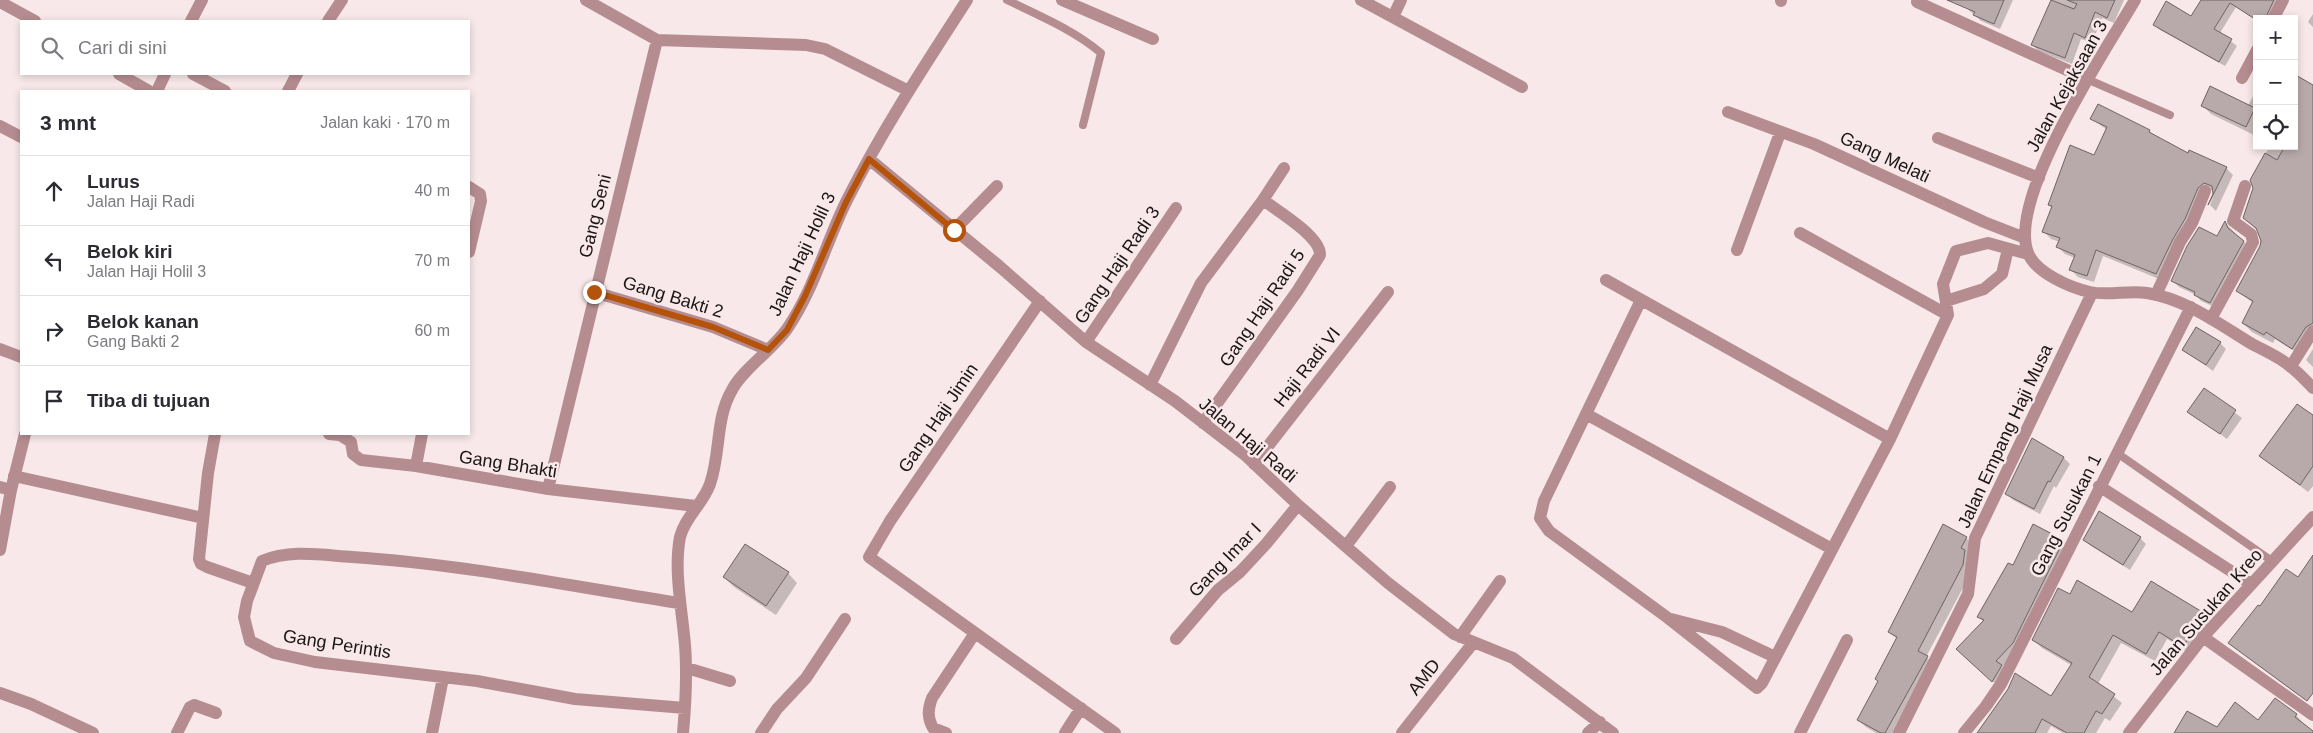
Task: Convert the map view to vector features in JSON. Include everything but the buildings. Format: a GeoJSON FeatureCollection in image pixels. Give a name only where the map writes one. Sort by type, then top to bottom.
{"type":"FeatureCollection","features":[{"type":"Feature","properties":{"kind":"street"},"geometry":{"type":"LineString","coordinates":[[192,20],[202,0]]}},
{"type":"Feature","properties":{"kind":"street"},"geometry":{"type":"LineString","coordinates":[[329,20],[342,0]]}},
{"type":"Feature","properties":{"kind":"street"},"geometry":{"type":"LineString","coordinates":[[586,0],[657,40],[806,45],[825,49],[909,91]]}},
{"type":"Feature","properties":{"kind":"street","name":"Jalan Haji Holil 3"},"geometry":{"type":"LineString","coordinates":[[683,733],[687,668],[679,603],[680,538],[685,522],[709,487],[717,462],[723,411],[732,388],[787,330],[805,296],[846,202],[869,159],[909,91],[967,0]]}},
{"type":"Feature","properties":{"kind":"street"},"geometry":{"type":"LineString","coordinates":[[1062,0],[1153,39]]}},
{"type":"Feature","properties":{"kind":"street"},"geometry":{"type":"LineString","coordinates":[[1361,0],[1522,87]]}},
{"type":"Feature","properties":{"kind":"street"},"geometry":{"type":"LineString","coordinates":[[1393,17],[1401,0]]}},
{"type":"Feature","properties":{"kind":"street","name":"Jalan Kejaksaan 3"},"geometry":{"type":"LineString","coordinates":[[2028,254],[2025,238],[2027,212],[2047,153],[2135,0]]}},
{"type":"Feature","properties":{"kind":"street"},"geometry":{"type":"LineString","coordinates":[[2275,15],[2283,0]]}},
{"type":"Feature","properties":{"kind":"street"},"geometry":{"type":"LineString","coordinates":[[0,2],[33,20]]}},
{"type":"Feature","properties":{"kind":"street"},"geometry":{"type":"LineString","coordinates":[[1917,2],[2088,80]]}},
{"type":"Feature","properties":{"kind":"street","name":"Gang Seni"},"geometry":{"type":"LineString","coordinates":[[548,489],[594,292],[657,40]]}},
{"type":"Feature","properties":{"kind":"street"},"geometry":{"type":"LineString","coordinates":[[2242,78],[2253,57]]}},
{"type":"Feature","properties":{"kind":"street"},"geometry":{"type":"LineString","coordinates":[[121,75],[147,90]]}},
{"type":"Feature","properties":{"kind":"street"},"geometry":{"type":"LineString","coordinates":[[157,90],[165,75]]}},
{"type":"Feature","properties":{"kind":"street"},"geometry":{"type":"LineString","coordinates":[[195,75],[223,90]]}},
{"type":"Feature","properties":{"kind":"street"},"geometry":{"type":"LineString","coordinates":[[289,90],[296,75]]}},
{"type":"Feature","properties":{"kind":"street","name":"Gang Melati"},"geometry":{"type":"LineString","coordinates":[[1728,112],[1780,133],[1814,144],[1984,222],[2025,238]]}},
{"type":"Feature","properties":{"kind":"street"},"geometry":{"type":"LineString","coordinates":[[0,126],[20,136]]}},
{"type":"Feature","properties":{"kind":"street"},"geometry":{"type":"LineString","coordinates":[[1737,250],[1780,133]]}},
{"type":"Feature","properties":{"kind":"street"},"geometry":{"type":"LineString","coordinates":[[1938,138],[2039,178]]}},
{"type":"Feature","properties":{"kind":"street","name":"Jalan Haji Radi"},"geometry":{"type":"LineString","coordinates":[[869,159],[1040,301],[1086,342],[1204,424],[1254,464],[1388,583],[1460,637],[1513,658],[1613,733]]}},
{"type":"Feature","properties":{"kind":"street"},"geometry":{"type":"LineString","coordinates":[[1150,385],[1201,283],[1263,200],[1284,168]]}},
{"type":"Feature","properties":{"kind":"street"},"geometry":{"type":"LineString","coordinates":[[954,230],[997,186]]}},
{"type":"Feature","properties":{"kind":"street"},"geometry":{"type":"LineString","coordinates":[[2211,319],[2253,239],[2249,233],[2232,221],[2245,186]]}},
{"type":"Feature","properties":{"kind":"street"},"geometry":{"type":"LineString","coordinates":[[470,248],[481,201],[480,194],[472,188]]}},
{"type":"Feature","properties":{"kind":"street"},"geometry":{"type":"LineString","coordinates":[[2156,295],[2180,242],[2192,223],[2205,191]]}},
{"type":"Feature","properties":{"kind":"street","name":"Gang Haji Radi 5"},"geometry":{"type":"LineString","coordinates":[[1204,424],[1319,260],[1320,250],[1318,244],[1298,225],[1263,200]]}},
{"type":"Feature","properties":{"kind":"street","name":"Gang Haji Radi 3"},"geometry":{"type":"LineString","coordinates":[[1086,342],[1176,208]]}},
{"type":"Feature","properties":{"kind":"street"},"geometry":{"type":"LineString","coordinates":[[1800,233],[1948,315]]}},
{"type":"Feature","properties":{"kind":"street"},"geometry":{"type":"LineString","coordinates":[[1641,300],[1544,501],[1541,510],[1542,523],[1549,531],[1668,618],[1754,688],[1762,685],[1890,439],[1948,315],[1943,284],[1956,251],[1988,243],[2028,254],[2037,266],[2057,280],[2092,293],[2127,292],[2168,297],[2211,319],[2291,366],[2313,388]]}},
{"type":"Feature","properties":{"kind":"street"},"geometry":{"type":"LineString","coordinates":[[1946,301],[1984,290],[2002,274],[2008,249]]}},
{"type":"Feature","properties":{"kind":"street"},"geometry":{"type":"LineString","coordinates":[[1606,280],[1890,439]]}},
{"type":"Feature","properties":{"kind":"street","name":"Gang Bakti 2"},"geometry":{"type":"LineString","coordinates":[[594,292],[713,327],[768,350]]}},
{"type":"Feature","properties":{"kind":"street","name":"Haji Radi VI"},"geometry":{"type":"LineString","coordinates":[[1254,464],[1388,292]]}},
{"type":"Feature","properties":{"kind":"street","name":"Jalan Empang Haji Musa"},"geometry":{"type":"LineString","coordinates":[[1899,733],[1968,594],[1975,538],[2092,293]]}},
{"type":"Feature","properties":{"kind":"street","name":"Gang Haji Jimin"},"geometry":{"type":"LineString","coordinates":[[975,633],[869,557],[890,520],[1040,301]]}},
{"type":"Feature","properties":{"kind":"street","name":"Gang Susukan 1"},"geometry":{"type":"LineString","coordinates":[[1964,733],[1986,706],[2000,684],[2191,308]]}},
{"type":"Feature","properties":{"kind":"street"},"geometry":{"type":"LineString","coordinates":[[2291,366],[2313,331]]}},
{"type":"Feature","properties":{"kind":"street"},"geometry":{"type":"LineString","coordinates":[[0,348],[20,357]]}},
{"type":"Feature","properties":{"kind":"street"},"geometry":{"type":"LineString","coordinates":[[1586,414],[1832,548]]}},
{"type":"Feature","properties":{"kind":"street"},"geometry":{"type":"LineString","coordinates":[[0,550],[5,488],[14,476],[25,435]]}},
{"type":"Feature","properties":{"kind":"street"},"geometry":{"type":"LineString","coordinates":[[215,435],[208,473],[199,559],[201,564],[253,583]]}},
{"type":"Feature","properties":{"kind":"street","name":"Gang Bhakti"},"geometry":{"type":"LineString","coordinates":[[333,435],[347,438],[351,442],[353,454],[361,460],[416,466],[548,489],[696,506]]}},
{"type":"Feature","properties":{"kind":"street"},"geometry":{"type":"LineString","coordinates":[[416,466],[422,435]]}},
{"type":"Feature","properties":{"kind":"street"},"geometry":{"type":"LineString","coordinates":[[14,476],[203,518]]}},
{"type":"Feature","properties":{"kind":"street"},"geometry":{"type":"LineString","coordinates":[[2099,486],[2251,584]]}},
{"type":"Feature","properties":{"kind":"street"},"geometry":{"type":"LineString","coordinates":[[1346,546],[1390,487]]}},
{"type":"Feature","properties":{"kind":"street","name":"Gang Imar I"},"geometry":{"type":"LineString","coordinates":[[1176,639],[1218,590],[1266,544],[1298,505]]}},
{"type":"Feature","properties":{"kind":"street","name":"Jalan Susukan Kreo"},"geometry":{"type":"LineString","coordinates":[[2129,733],[2202,638],[2313,518]]}},
{"type":"Feature","properties":{"kind":"street","name":"Gang Perintis"},"geometry":{"type":"LineString","coordinates":[[679,603],[442,566],[389,559],[303,553],[276,555],[262,561],[253,583],[244,617],[250,641],[274,653],[315,662],[477,681],[575,699],[685,708]]}},
{"type":"Feature","properties":{"kind":"street"},"geometry":{"type":"LineString","coordinates":[[1460,637],[1500,581]]}},
{"type":"Feature","properties":{"kind":"street"},"geometry":{"type":"LineString","coordinates":[[1668,618],[1722,632],[1775,657]]}},
{"type":"Feature","properties":{"kind":"street"},"geometry":{"type":"LineString","coordinates":[[761,733],[777,710],[806,678],[844,619]]}},
{"type":"Feature","properties":{"kind":"street"},"geometry":{"type":"LineString","coordinates":[[946,733],[933,728],[928,720],[928,710],[932,698],[975,633],[1115,733]]}},
{"type":"Feature","properties":{"kind":"street"},"geometry":{"type":"LineString","coordinates":[[2202,638],[2313,716]]}},
{"type":"Feature","properties":{"kind":"street"},"geometry":{"type":"LineString","coordinates":[[1800,733],[1847,640]]}},
{"type":"Feature","properties":{"kind":"street","name":"AMD"},"geometry":{"type":"LineString","coordinates":[[1402,733],[1473,642]]}},
{"type":"Feature","properties":{"kind":"street"},"geometry":{"type":"LineString","coordinates":[[687,668],[730,681]]}},
{"type":"Feature","properties":{"kind":"street"},"geometry":{"type":"LineString","coordinates":[[432,733],[443,678]]}},
{"type":"Feature","properties":{"kind":"street"},"geometry":{"type":"LineString","coordinates":[[0,694],[31,704],[93,733]]}},
{"type":"Feature","properties":{"kind":"street"},"geometry":{"type":"LineString","coordinates":[[177,733],[190,707],[194,705],[216,713]]}},
{"type":"Feature","properties":{"kind":"street"},"geometry":{"type":"LineString","coordinates":[[1066,733],[1081,708]]}},
{"type":"Feature","properties":{"kind":"street"},"geometry":{"type":"LineString","coordinates":[[1588,733],[1600,722]]}},
{"type":"Feature","properties":{"kind":"lane"},"geometry":{"type":"LineString","coordinates":[[1007,0],[1036,14],[1092,46],[1100,53],[1082,125]]}},
{"type":"Feature","properties":{"kind":"lane"},"geometry":{"type":"LineString","coordinates":[[2088,80],[2170,115]]}},
{"type":"Feature","properties":{"kind":"lane"},"geometry":{"type":"LineString","coordinates":[[2117,453],[2272,561]]}},
{"type":"Feature","properties":{"kind":"route"},"geometry":{"type":"LineString","coordinates":[[594,292],[713,327],[768,350],[787,330],[805,296],[846,202],[869,159],[954,230]]}}]}
